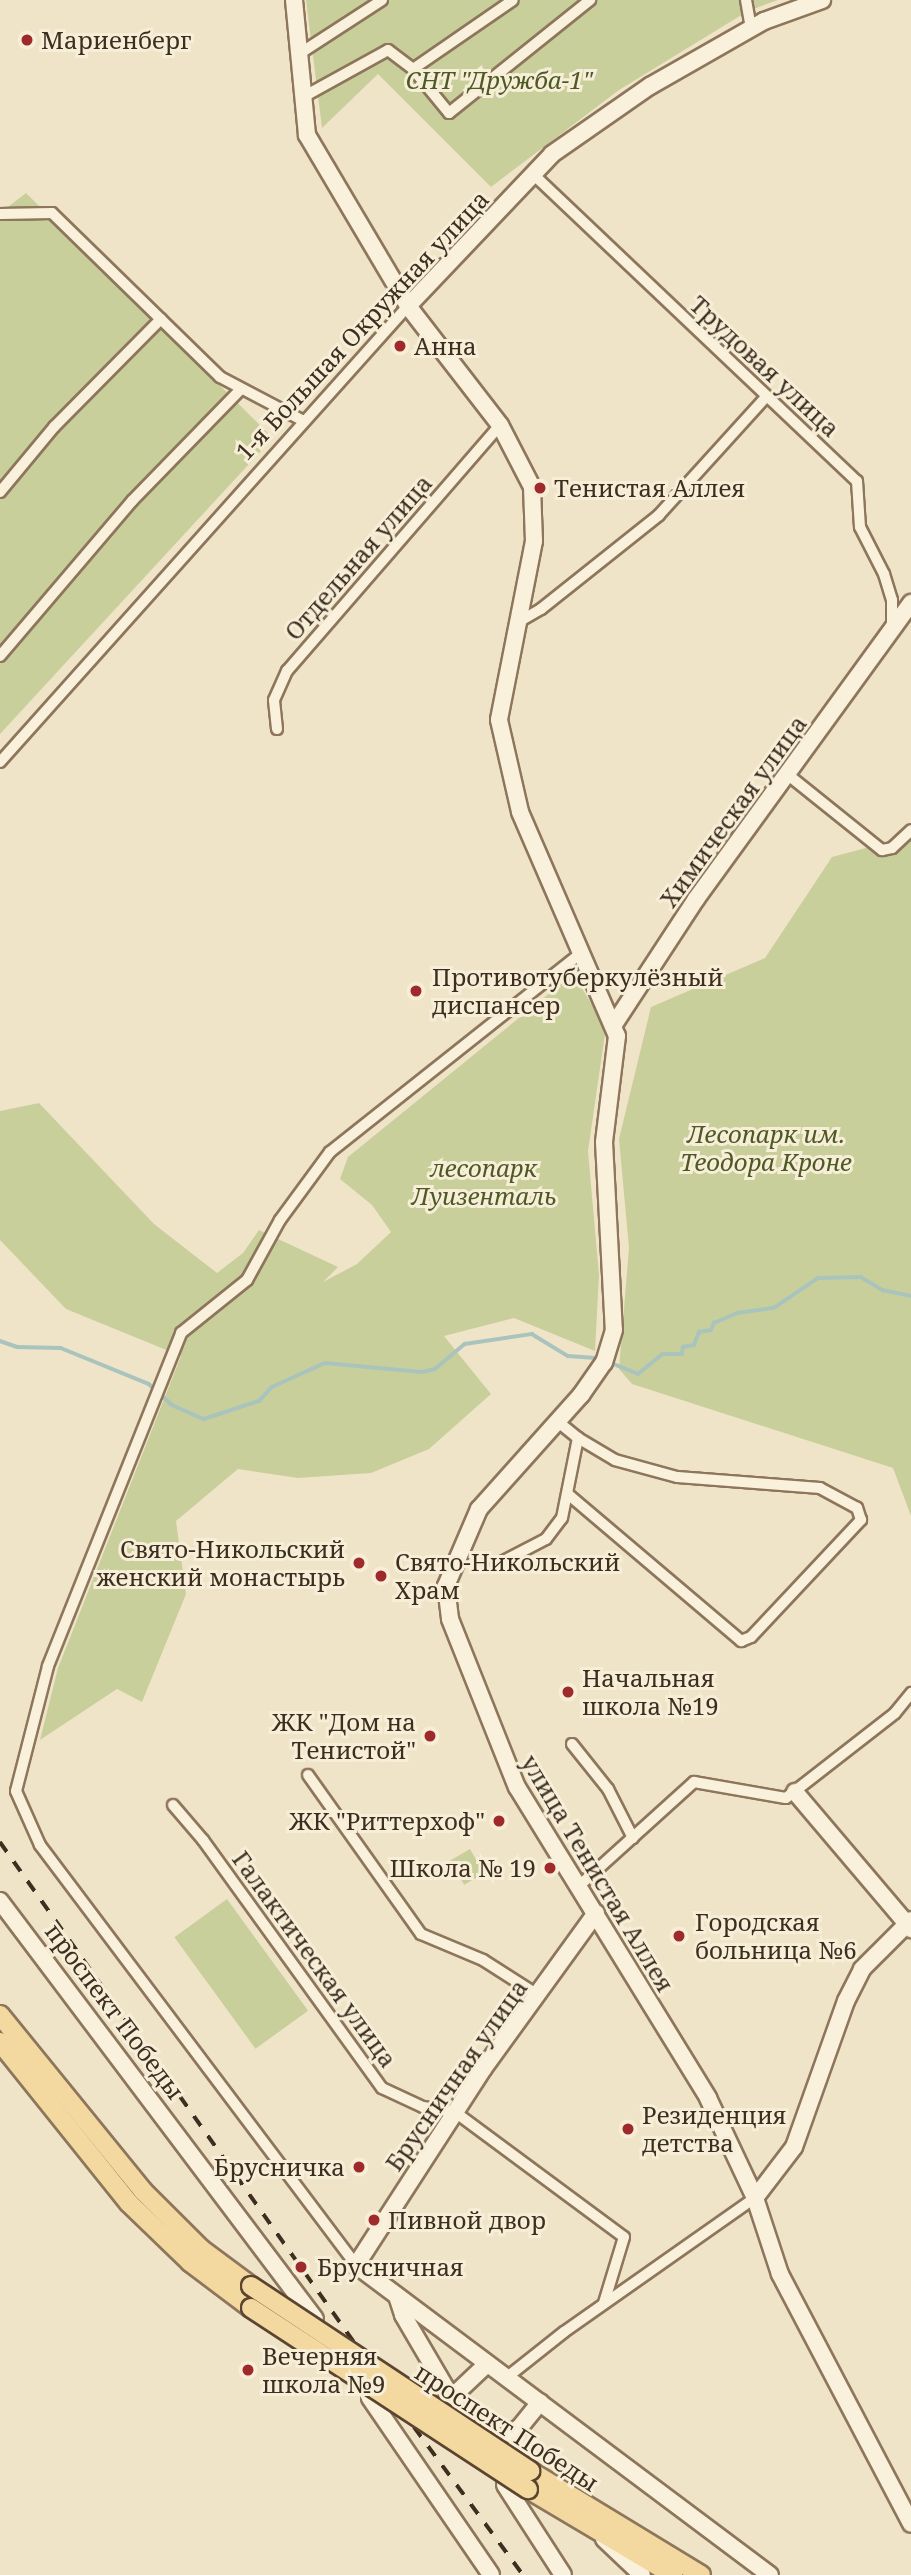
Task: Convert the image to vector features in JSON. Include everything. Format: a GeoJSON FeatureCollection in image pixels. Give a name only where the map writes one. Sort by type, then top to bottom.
{"type":"FeatureCollection","features":[{"type":"Feature","properties":{"kind":"main road","name":"проспект Победы"},"geometry":{"type":"LineString","coordinates":[[0,2015],[143,2191],[201,2249],[529,2480],[594,2530],[673,2575]]}},
{"type":"Feature","properties":{"kind":"main road","name":"проспект Победы"},"geometry":{"type":"LineString","coordinates":[[0,2042],[129,2203],[190,2262],[251,2308],[529,2480],[701,2575]]}},
{"type":"Feature","properties":{"kind":"street"},"geometry":{"type":"LineString","coordinates":[[294,0],[307,135],[408,306],[500,425],[532,487],[536,516],[499,720],[506,758],[535,852],[615,1023]]}},
{"type":"Feature","properties":{"kind":"street"},"geometry":{"type":"LineString","coordinates":[[299,54],[382,0]]}},
{"type":"Feature","properties":{"kind":"street"},"geometry":{"type":"LineString","coordinates":[[413,69],[513,0]]}},
{"type":"Feature","properties":{"kind":"street"},"geometry":{"type":"LineString","coordinates":[[303,97],[388,50],[413,69],[449,114],[590,0]]}},
{"type":"Feature","properties":{"kind":"street"},"geometry":{"type":"LineString","coordinates":[[746,0],[751,29]]}},
{"type":"Feature","properties":{"kind":"street","name":"1-я Большая Окружная улица"},"geometry":{"type":"LineString","coordinates":[[0,762],[302,420],[552,154],[650,86],[751,29],[822,0]]}},
{"type":"Feature","properties":{"kind":"street","name":"Трудовая улица"},"geometry":{"type":"LineString","coordinates":[[533,174],[857,481],[860,527],[884,574],[891,600],[892,629]]}},
{"type":"Feature","properties":{"kind":"street"},"geometry":{"type":"LineString","coordinates":[[0,214],[52,213],[220,377],[302,420]]}},
{"type":"Feature","properties":{"kind":"street"},"geometry":{"type":"LineString","coordinates":[[0,492],[54,427],[161,319]]}},
{"type":"Feature","properties":{"kind":"street"},"geometry":{"type":"LineString","coordinates":[[0,656],[132,501],[241,389]]}},
{"type":"Feature","properties":{"kind":"street"},"geometry":{"type":"LineString","coordinates":[[515,624],[541,609],[659,515],[766,397]]}},
{"type":"Feature","properties":{"kind":"street","name":"Отдельная улица"},"geometry":{"type":"LineString","coordinates":[[276,729],[274,700],[287,671],[500,425]]}},
{"type":"Feature","properties":{"kind":"street","name":"Химическая улица"},"geometry":{"type":"LineString","coordinates":[[615,1023],[696,899],[911,603]]}},
{"type":"Feature","properties":{"kind":"street"},"geometry":{"type":"LineString","coordinates":[[787,774],[882,849],[892,848],[911,830]]}},
{"type":"Feature","properties":{"kind":"street"},"geometry":{"type":"LineString","coordinates":[[356,2265],[40,1845],[16,1791],[48,1667],[153,1396],[181,1333],[247,1280],[280,1220],[330,1152],[582,952]]}},
{"type":"Feature","properties":{"kind":"street","name":"улица Тенистая Аллея"},"geometry":{"type":"LineString","coordinates":[[615,1023],[604,1142],[614,1331],[604,1362],[557,1422],[478,1509],[446,1586],[450,1619],[500,1755],[538,1824],[580,1885],[708,2098],[755,2198],[780,2274],[911,2524]]}},
{"type":"Feature","properties":{"kind":"street"},"geometry":{"type":"LineString","coordinates":[[557,1422],[615,1460],[677,1477],[820,1488],[857,1508],[861,1520],[751,1637],[741,1641],[569,1495]]}},
{"type":"Feature","properties":{"kind":"street"},"geometry":{"type":"LineString","coordinates":[[496,1565],[546,1539],[562,1518],[569,1495],[578,1438]]}},
{"type":"Feature","properties":{"kind":"street"},"geometry":{"type":"LineString","coordinates":[[580,1885],[694,1782],[786,1798],[895,1713],[911,1693]]}},
{"type":"Feature","properties":{"kind":"street"},"geometry":{"type":"LineString","coordinates":[[572,1745],[608,1789],[633,1838]]}},
{"type":"Feature","properties":{"kind":"street"},"geometry":{"type":"LineString","coordinates":[[308,1775],[421,1934],[483,1960],[538,1996]]}},
{"type":"Feature","properties":{"kind":"street"},"geometry":{"type":"LineString","coordinates":[[506,2378],[604,2303],[755,2198],[794,2147],[846,2001],[862,1969],[910,1924],[795,1792]]}},
{"type":"Feature","properties":{"kind":"street","name":"Галактическая улица"},"geometry":{"type":"LineString","coordinates":[[173,1805],[195,1829],[382,2088],[423,2108],[455,2112],[624,2237],[604,2303]]}},
{"type":"Feature","properties":{"kind":"street","name":"проспект Победы"},"geometry":{"type":"LineString","coordinates":[[0,1901],[315,2319]]}},
{"type":"Feature","properties":{"kind":"street","name":"Брусничная улица"},"geometry":{"type":"LineString","coordinates":[[356,2265],[455,2112],[596,1913]]}},
{"type":"Feature","properties":{"kind":"street","name":"проспект Победы"},"geometry":{"type":"LineString","coordinates":[[356,2265],[770,2575]]}},
{"type":"Feature","properties":{"kind":"street","name":"проспект Победы"},"geometry":{"type":"LineString","coordinates":[[397,2296],[461,2414]]}},
{"type":"Feature","properties":{"kind":"street","name":"проспект Победы"},"geometry":{"type":"LineString","coordinates":[[451,2398],[487,2364]]}},
{"type":"Feature","properties":{"kind":"street"},"geometry":{"type":"LineString","coordinates":[[370,2398],[491,2575]]}},
{"type":"Feature","properties":{"kind":"street","name":"проспект Победы"},"geometry":{"type":"LineString","coordinates":[[500,2440],[520,2427],[541,2402]]}},
{"type":"Feature","properties":{"kind":"street"},"geometry":{"type":"LineString","coordinates":[[505,2485],[564,2575]]}},
{"type":"Feature","properties":{"kind":"street"},"geometry":{"type":"LineString","coordinates":[[594,2530],[642,2575]]}},
{"type":"Feature","properties":{"kind":"green space","name":"СНТ \"Дружба-1\""},"geometry":{"type":"Polygon","coordinates":[[[306,0],[778,0],[748,11],[619,90],[491,187],[378,74],[322,128],[306,0]]]}},
{"type":"Feature","properties":{"kind":"green space"},"geometry":{"type":"Polygon","coordinates":[[[26,193],[273,438],[0,734],[0,213],[26,193]]]}},
{"type":"Feature","properties":{"kind":"green space","name":"Лесопарк им. Теодора Кроне"},"geometry":{"type":"Polygon","coordinates":[[[911,836],[911,1516],[893,1468],[632,1384],[619,1369],[629,1248],[619,1139],[651,1007],[765,958],[832,857],[911,836]]]}},
{"type":"Feature","properties":{"kind":"green space","name":"лесопарк Луизенталь"},"geometry":{"type":"Polygon","coordinates":[[[573,974],[606,1027],[588,1151],[599,1275],[595,1351],[514,1318],[444,1336],[491,1394],[429,1449],[371,1473],[298,1478],[238,1469],[176,1521],[186,1594],[142,1702],[117,1689],[40,1740],[58,1668],[181,1356],[66,1309],[0,1240],[0,1111],[39,1103],[154,1224],[217,1273],[243,1253],[259,1230],[338,1267],[323,1282],[357,1264],[391,1232],[372,1205],[340,1179],[348,1157],[573,974]]]}},
{"type":"Feature","properties":{"kind":"green space"},"geometry":{"type":"Polygon","coordinates":[[[470,1849],[484,1873],[464,1885],[450,1860],[470,1849]]]}},
{"type":"Feature","properties":{"kind":"green space"},"geometry":{"type":"Polygon","coordinates":[[[227,1899],[308,2011],[256,2049],[174,1937],[227,1899]]]}},
{"type":"Feature","properties":{"kind":"waterway"},"geometry":{"type":"LineString","coordinates":[[609,1362],[638,1374],[663,1354],[682,1354],[683,1347],[694,1345],[699,1332],[711,1330],[714,1323],[737,1313],[774,1308],[818,1278],[861,1277],[883,1290],[911,1296]]}},
{"type":"Feature","properties":{"kind":"waterway"},"geometry":{"type":"LineString","coordinates":[[0,1341],[17,1347],[61,1348],[149,1384],[172,1405],[204,1419],[259,1401],[272,1387],[325,1363],[422,1372],[435,1369],[465,1344],[532,1334],[568,1356],[596,1358]]}},
{"type":"Feature","properties":{"kind":"railway"},"geometry":{"type":"LineString","coordinates":[[0,1842],[356,2345]]}},
{"type":"Feature","properties":{"kind":"railway"},"geometry":{"type":"LineString","coordinates":[[414,2427],[523,2575]]}},
{"type":"Feature","properties":{"kind":"place","name":"Мариенберг"},"geometry":{"type":"Point","coordinates":[27,40]}},
{"type":"Feature","properties":{"kind":"place","name":"Анна"},"geometry":{"type":"Point","coordinates":[400,346]}},
{"type":"Feature","properties":{"kind":"place","name":"Тенистая Аллея"},"geometry":{"type":"Point","coordinates":[540,488]}},
{"type":"Feature","properties":{"kind":"place","name":"Противотуберкулёзный диспансер"},"geometry":{"type":"Point","coordinates":[416,991]}},
{"type":"Feature","properties":{"kind":"place","name":"Свято-Никольский женский монастырь"},"geometry":{"type":"Point","coordinates":[359,1563]}},
{"type":"Feature","properties":{"kind":"place","name":"Свято-Никольский Храм"},"geometry":{"type":"Point","coordinates":[381,1576]}},
{"type":"Feature","properties":{"kind":"place","name":"Начальная школа №19"},"geometry":{"type":"Point","coordinates":[568,1692]}},
{"type":"Feature","properties":{"kind":"place","name":"ЖК \"Дом на Тенистой\""},"geometry":{"type":"Point","coordinates":[430,1736]}},
{"type":"Feature","properties":{"kind":"place","name":"ЖК \"Риттерхоф\""},"geometry":{"type":"Point","coordinates":[499,1821]}},
{"type":"Feature","properties":{"kind":"place","name":"Школа № 19"},"geometry":{"type":"Point","coordinates":[550,1868]}},
{"type":"Feature","properties":{"kind":"place","name":"Городская больница №6"},"geometry":{"type":"Point","coordinates":[679,1936]}},
{"type":"Feature","properties":{"kind":"place","name":"Резиденция детства"},"geometry":{"type":"Point","coordinates":[628,2129]}},
{"type":"Feature","properties":{"kind":"place","name":"Брусничка"},"geometry":{"type":"Point","coordinates":[359,2167]}},
{"type":"Feature","properties":{"kind":"place","name":"Пивной двор"},"geometry":{"type":"Point","coordinates":[374,2220]}},
{"type":"Feature","properties":{"kind":"place","name":"Брусничная"},"geometry":{"type":"Point","coordinates":[301,2267]}},
{"type":"Feature","properties":{"kind":"place","name":"Вечерняя школа №9"},"geometry":{"type":"Point","coordinates":[248,2370]}}]}
